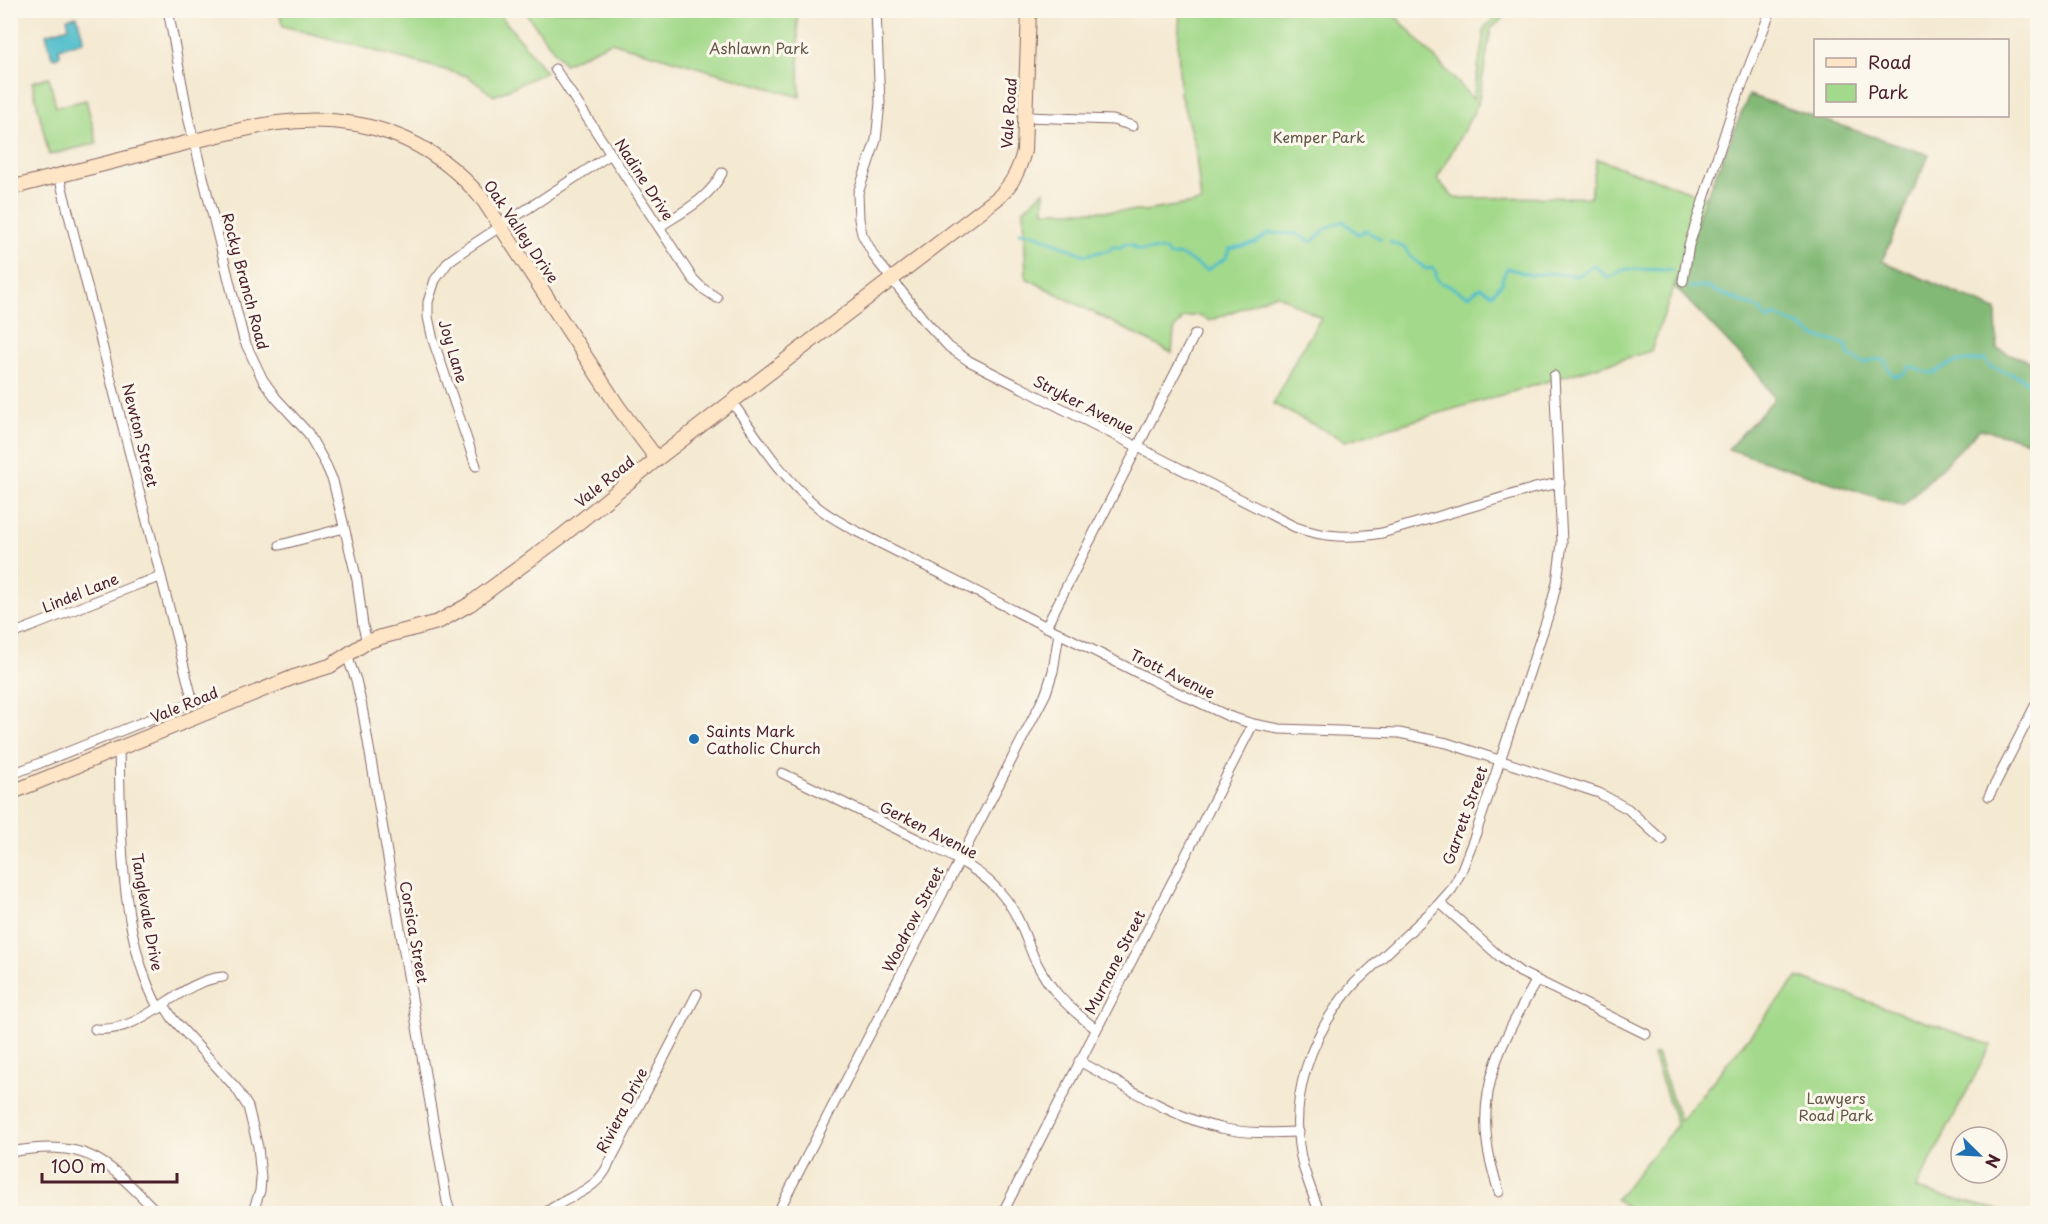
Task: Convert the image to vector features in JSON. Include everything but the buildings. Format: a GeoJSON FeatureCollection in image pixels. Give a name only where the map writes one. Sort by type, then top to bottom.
{"type":"FeatureCollection","features":[{"type":"Feature","properties":{"kind":"main road","name":"Vale Road"},"geometry":{"type":"LineString","coordinates":[[10,793],[294,677],[330,666],[368,642],[438,622],[470,604],[562,536],[657,459],[1008,188],[1020,167],[1024,151],[1029,10]]}},
{"type":"Feature","properties":{"kind":"main road","name":"Oak Valley Drive"},"geometry":{"type":"LineString","coordinates":[[10,188],[255,127],[302,121],[351,124],[385,131],[423,147],[456,171],[484,201],[619,408],[657,459]]}},
{"type":"Feature","properties":{"kind":"street","name":"Rocky Branch Road"},"geometry":{"type":"LineString","coordinates":[[168,10],[194,142],[244,340],[263,380],[308,433],[318,448],[333,481],[357,580],[363,626],[368,642]]}},
{"type":"Feature","properties":{"kind":"street","name":"Stryker Avenue"},"geometry":{"type":"LineString","coordinates":[[876,10],[879,122],[874,147],[862,178],[858,206],[862,234],[891,280],[950,347],[969,360],[1137,447],[1311,533],[1336,537],[1359,537],[1526,490],[1560,483]]}},
{"type":"Feature","properties":{"kind":"street"},"geometry":{"type":"LineString","coordinates":[[1683,281],[1689,244],[1733,108],[1771,10]]}},
{"type":"Feature","properties":{"kind":"street","name":"Nadine Drive"},"geometry":{"type":"LineString","coordinates":[[555,69],[693,279],[717,298]]}},
{"type":"Feature","properties":{"kind":"street"},"geometry":{"type":"LineString","coordinates":[[1026,117],[1113,120],[1132,126]]}},
{"type":"Feature","properties":{"kind":"street","name":"Joy Lane"},"geometry":{"type":"LineString","coordinates":[[476,466],[433,340],[428,303],[435,280],[449,261],[611,154]]}},
{"type":"Feature","properties":{"kind":"street"},"geometry":{"type":"LineString","coordinates":[[659,227],[703,198],[722,173]]}},
{"type":"Feature","properties":{"kind":"street","name":"Newton Street"},"geometry":{"type":"LineString","coordinates":[[59,176],[193,702],[191,719]]}},
{"type":"Feature","properties":{"kind":"street"},"geometry":{"type":"LineString","coordinates":[[1046,627],[1195,334]]}},
{"type":"Feature","properties":{"kind":"street","name":"Garrett Street"},"geometry":{"type":"LineString","coordinates":[[1320,1214],[1303,1166],[1299,1132],[1301,1089],[1306,1069],[1320,1032],[1330,1014],[1355,983],[1440,903],[1452,889],[1461,872],[1500,760],[1557,582],[1562,543],[1554,376]]}},
{"type":"Feature","properties":{"kind":"street","name":"Trott Avenue"},"geometry":{"type":"LineString","coordinates":[[732,402],[784,473],[806,497],[831,517],[1166,687],[1228,716],[1253,724],[1302,731],[1399,733],[1447,742],[1605,796],[1628,809],[1662,840]]}},
{"type":"Feature","properties":{"kind":"street"},"geometry":{"type":"LineString","coordinates":[[280,545],[344,528]]}},
{"type":"Feature","properties":{"kind":"street","name":"Lindel Lane"},"geometry":{"type":"LineString","coordinates":[[10,635],[161,577]]}},
{"type":"Feature","properties":{"kind":"street","name":"Woodrow Street"},"geometry":{"type":"LineString","coordinates":[[777,1214],[1046,693],[1053,671],[1059,633]]}},
{"type":"Feature","properties":{"kind":"street","name":"Corsica Street"},"geometry":{"type":"LineString","coordinates":[[347,656],[362,706],[445,1193],[451,1214]]}},
{"type":"Feature","properties":{"kind":"street"},"geometry":{"type":"LineString","coordinates":[[1989,796],[2037,700]]}},
{"type":"Feature","properties":{"kind":"street"},"geometry":{"type":"LineString","coordinates":[[10,775],[193,702],[205,713]]}},
{"type":"Feature","properties":{"kind":"street","name":"Murnane Street"},"geometry":{"type":"LineString","coordinates":[[1002,1214],[1253,724]]}},
{"type":"Feature","properties":{"kind":"street","name":"Tanglevale Drive"},"geometry":{"type":"LineString","coordinates":[[119,749],[122,844],[139,964],[148,989],[161,1007],[236,1088],[248,1107],[258,1147],[261,1178],[260,1191],[252,1214]]}},
{"type":"Feature","properties":{"kind":"street","name":"Gerken Avenue"},"geometry":{"type":"LineString","coordinates":[[782,773],[869,814],[978,871],[1005,897],[1022,925],[1034,956],[1050,987],[1072,1010],[1096,1029]]}},
{"type":"Feature","properties":{"kind":"street"},"geometry":{"type":"LineString","coordinates":[[1440,903],[1500,957],[1536,981],[1646,1034]]}},
{"type":"Feature","properties":{"kind":"street"},"geometry":{"type":"LineString","coordinates":[[95,1029],[105,1030],[123,1026],[161,1007],[201,981],[223,977]]}},
{"type":"Feature","properties":{"kind":"street"},"geometry":{"type":"LineString","coordinates":[[1498,1192],[1487,1144],[1488,1085],[1500,1049],[1536,981]]}},
{"type":"Feature","properties":{"kind":"street","name":"Riviera Drive"},"geometry":{"type":"LineString","coordinates":[[544,1214],[561,1202],[592,1187],[605,1172],[697,994]]}},
{"type":"Feature","properties":{"kind":"street"},"geometry":{"type":"LineString","coordinates":[[1079,1061],[1195,1121],[1239,1132],[1299,1132]]}},
{"type":"Feature","properties":{"kind":"street"},"geometry":{"type":"LineString","coordinates":[[10,1152],[54,1146],[84,1152],[108,1166],[159,1214]]}},
{"type":"Feature","properties":{"kind":"green space","name":"Kemper Park"},"geometry":{"type":"Polygon","coordinates":[[[1180,10],[1391,11],[1473,99],[1485,27],[1503,11],[1511,11],[1491,29],[1478,104],[1437,179],[1454,198],[1590,197],[1597,159],[1706,197],[1651,351],[1345,441],[1273,404],[1296,359],[1321,318],[1276,294],[1210,321],[1197,315],[1183,318],[1174,330],[1172,353],[1026,278],[1024,209],[1044,191],[1044,211],[1144,211],[1201,202],[1195,147],[1180,93],[1178,46],[1180,10]]]}},
{"type":"Feature","properties":{"kind":"green space"},"geometry":{"type":"Polygon","coordinates":[[[279,11],[497,11],[546,72],[494,96],[467,76],[283,26],[279,11]]]}},
{"type":"Feature","properties":{"kind":"green space","name":"Ashlawn Park"},"geometry":{"type":"Polygon","coordinates":[[[524,11],[797,11],[800,97],[611,42],[564,64],[524,11]]]}},
{"type":"Feature","properties":{"kind":"green space"},"geometry":{"type":"Polygon","coordinates":[[[49,77],[56,107],[86,100],[97,143],[49,155],[32,82],[49,77]]]}},
{"type":"Feature","properties":{"kind":"green space"},"geometry":{"type":"Polygon","coordinates":[[[1749,95],[1929,155],[1882,261],[1996,310],[1997,349],[2037,364],[2037,443],[1980,429],[1903,506],[1728,449],[1774,399],[1759,375],[1674,286],[1706,197],[1749,95]]]}},
{"type":"Feature","properties":{"kind":"green space","name":"Lawyers Road Park"},"geometry":{"type":"Polygon","coordinates":[[[1798,977],[1991,1045],[1916,1189],[2010,1213],[1636,1214],[1616,1199],[1677,1125],[1653,1055],[1657,1054],[1680,1121],[1798,977]]]}},
{"type":"Feature","properties":{"kind":"water"},"geometry":{"type":"Polygon","coordinates":[[[77,16],[84,41],[59,48],[60,55],[56,58],[52,57],[46,34],[69,27],[67,18],[77,16]]]}},
{"type":"Feature","properties":{"kind":"waterway"},"geometry":{"type":"LineString","coordinates":[[1020,232],[1032,233],[1085,255],[1110,250],[1112,246],[1121,248],[1124,244],[1132,245],[1138,250],[1165,250],[1170,256],[1185,257],[1207,270],[1226,258],[1229,249],[1255,243],[1269,233],[1297,234],[1312,242],[1327,228],[1343,221],[1358,234],[1366,231],[1381,239]]}},
{"type":"Feature","properties":{"kind":"waterway"},"geometry":{"type":"LineString","coordinates":[[1390,242],[1405,248],[1410,256],[1426,269],[1432,268],[1441,283],[1469,296],[1481,287],[1492,294],[1503,282],[1507,268],[1531,275],[1550,273],[1578,276],[1594,265],[1608,278],[1625,269],[1672,270]]}},
{"type":"Feature","properties":{"kind":"waterway"},"geometry":{"type":"LineString","coordinates":[[1689,287],[1705,287],[1758,308],[1768,320],[1774,315],[1800,326],[1814,336],[1847,345],[1848,355],[1863,363],[1877,359],[1885,361],[1894,376],[1902,375],[1911,366],[1931,373],[1959,361],[1985,359],[1989,366],[2020,377],[2038,389]]}},
{"type":"Feature","properties":{"kind":"place","name":"Saints Mark Catholic Church"},"geometry":{"type":"Point","coordinates":[694,739]}}]}
